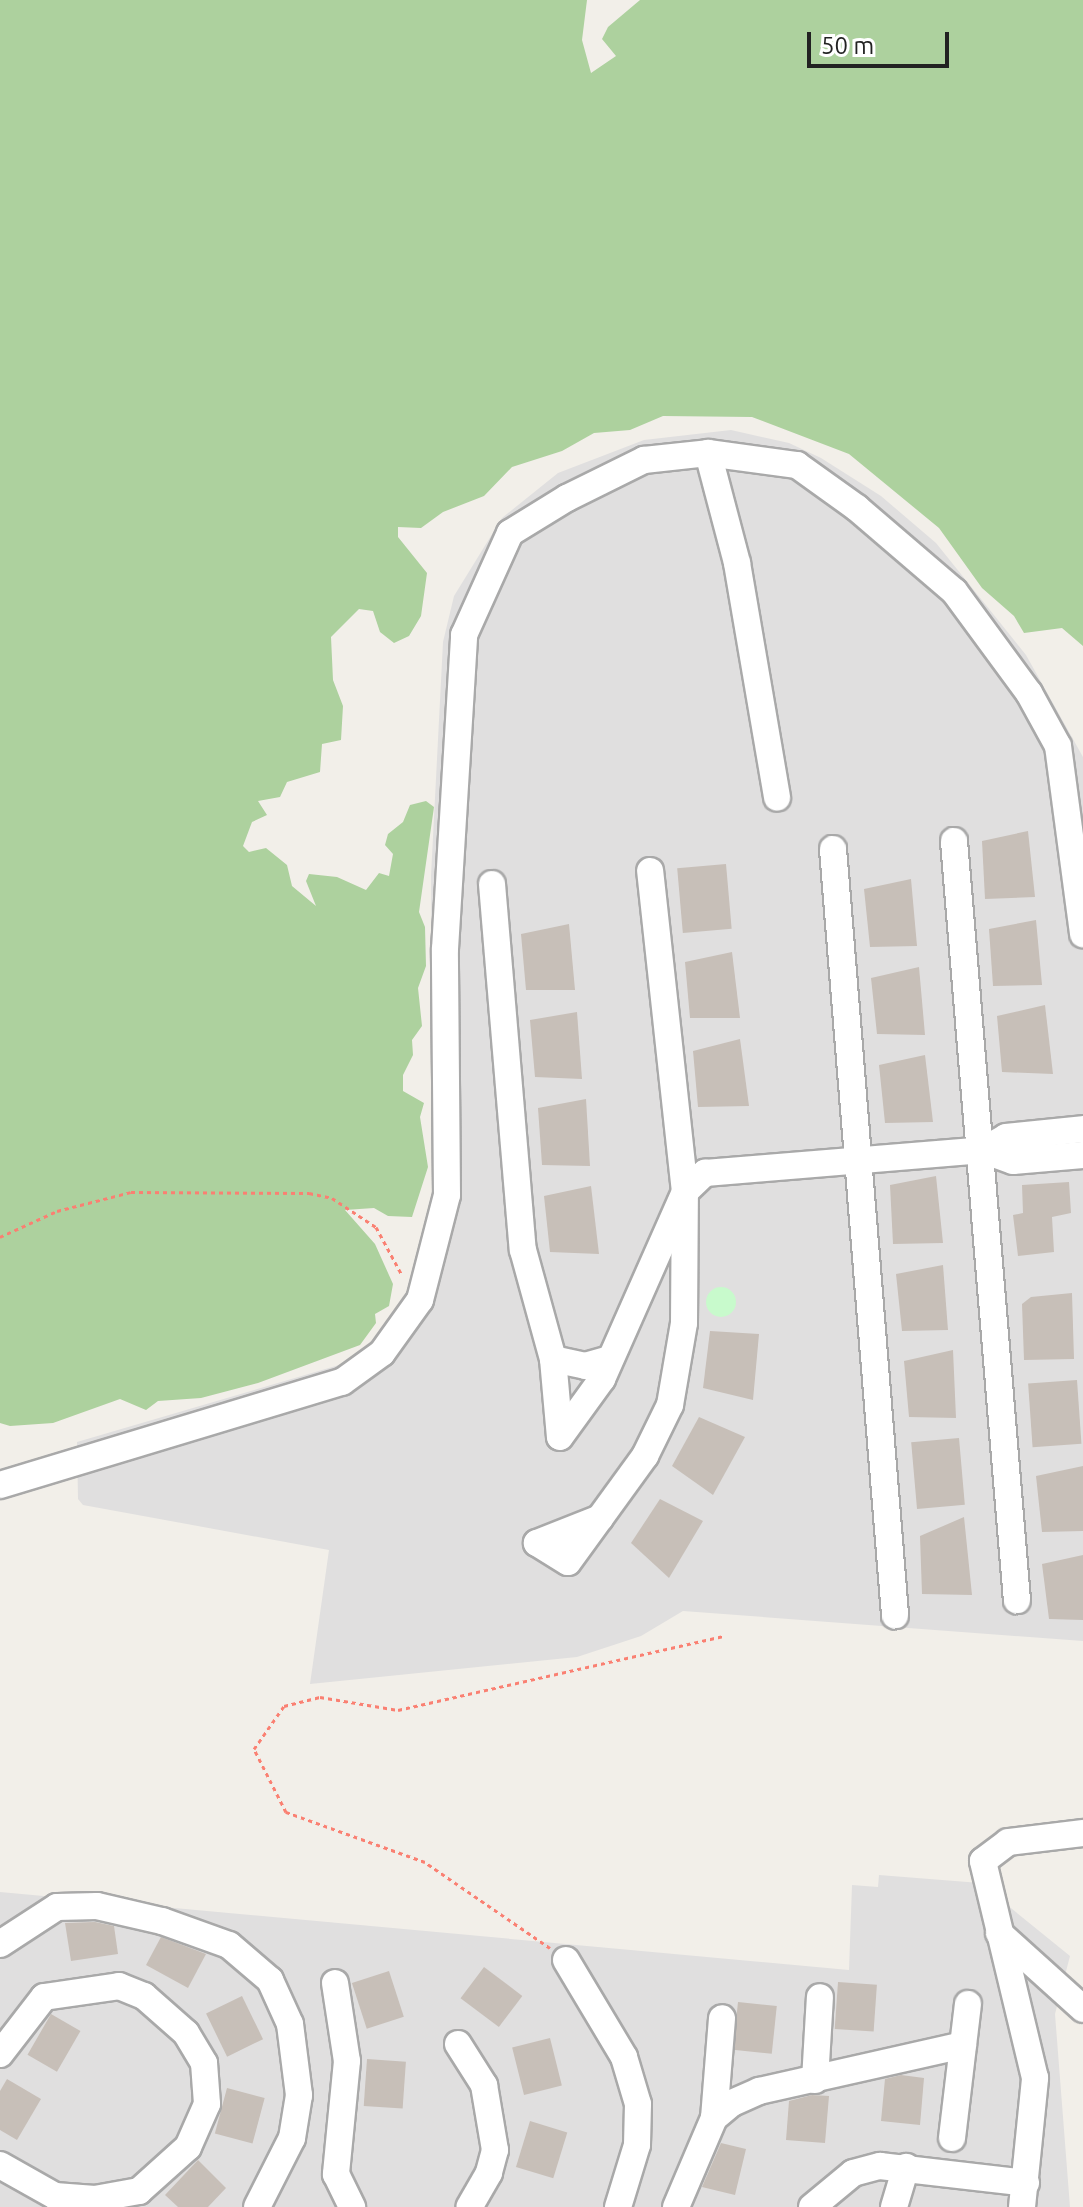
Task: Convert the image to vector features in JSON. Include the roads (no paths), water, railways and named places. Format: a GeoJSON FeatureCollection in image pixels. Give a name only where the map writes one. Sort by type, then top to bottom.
{"type":"FeatureCollection","features":[{"type":"Feature","properties":{"kind":"street"},"geometry":{"type":"LineString","coordinates":[[708,453],[737,563],[777,798]]}},
{"type":"Feature","properties":{"kind":"street"},"geometry":{"type":"LineString","coordinates":[[0,1485],[342,1382],[389,1346],[420,1300],[447,1195],[445,949],[464,635],[510,533],[644,460],[708,453],[797,465],[857,508],[954,591],[1029,693],[1058,746],[1083,934]]}},
{"type":"Feature","properties":{"kind":"street"},"geometry":{"type":"LineString","coordinates":[[954,841],[983,1150],[1017,1600]]}},
{"type":"Feature","properties":{"kind":"street"},"geometry":{"type":"LineString","coordinates":[[833,849],[895,1615]]}},
{"type":"Feature","properties":{"kind":"street"},"geometry":{"type":"LineString","coordinates":[[600,1518],[645,1456],[670,1405],[684,1323],[685,1192],[650,871]]}},
{"type":"Feature","properties":{"kind":"street"},"geometry":{"type":"LineString","coordinates":[[492,884],[523,1250],[553,1359],[560,1437],[602,1379],[606,1360],[685,1192],[705,1173],[860,1163],[983,1150],[1006,1137],[1083,1129]]}},
{"type":"Feature","properties":{"kind":"street"},"geometry":{"type":"LineString","coordinates":[[983,1150],[1013,1161],[1083,1155]]}},
{"type":"Feature","properties":{"kind":"street"},"geometry":{"type":"LineString","coordinates":[[553,1359],[585,1366],[606,1360]]}},
{"type":"Feature","properties":{"kind":"street"},"geometry":{"type":"LineString","coordinates":[[812,2207],[853,2173],[906,2167],[1024,2195],[1035,2078],[983,1861],[1008,1842],[1083,1833]]}},
{"type":"Feature","properties":{"kind":"street"},"geometry":{"type":"LineString","coordinates":[[0,1944],[57,1907],[97,1906],[162,1921],[229,1945],[270,1980],[290,2024],[299,2095],[292,2138],[257,2207]]}},
{"type":"Feature","properties":{"kind":"street"},"geometry":{"type":"LineString","coordinates":[[999,1933],[1083,2009]]}},
{"type":"Feature","properties":{"kind":"street"},"geometry":{"type":"LineString","coordinates":[[566,1960],[624,2057],[638,2104],[637,2145],[618,2207]]}},
{"type":"Feature","properties":{"kind":"street"},"geometry":{"type":"LineString","coordinates":[[335,1983],[347,2061],[336,2174],[352,2207]]}},
{"type":"Feature","properties":{"kind":"street"},"geometry":{"type":"LineString","coordinates":[[0,2054],[44,1997],[119,1986],[144,1996],[186,2033],[204,2063],[207,2104],[188,2147],[139,2191],[95,2199],[55,2196],[0,2165]]}},
{"type":"Feature","properties":{"kind":"street"},"geometry":{"type":"LineString","coordinates":[[815,2080],[820,1997]]}},
{"type":"Feature","properties":{"kind":"street"},"geometry":{"type":"LineString","coordinates":[[952,2138],[968,2004]]}},
{"type":"Feature","properties":{"kind":"street"},"geometry":{"type":"LineString","coordinates":[[676,2207],[714,2118],[722,2018]]}},
{"type":"Feature","properties":{"kind":"street"},"geometry":{"type":"LineString","coordinates":[[458,2044],[484,2085],[493,2127],[489,2173],[468,2205]]}},
{"type":"Feature","properties":{"kind":"street"},"geometry":{"type":"LineString","coordinates":[[714,2118],[759,2091],[963,2045]]}},
{"type":"Feature","properties":{"kind":"street"},"geometry":{"type":"LineString","coordinates":[[894,2207],[906,2167]]}}]}
